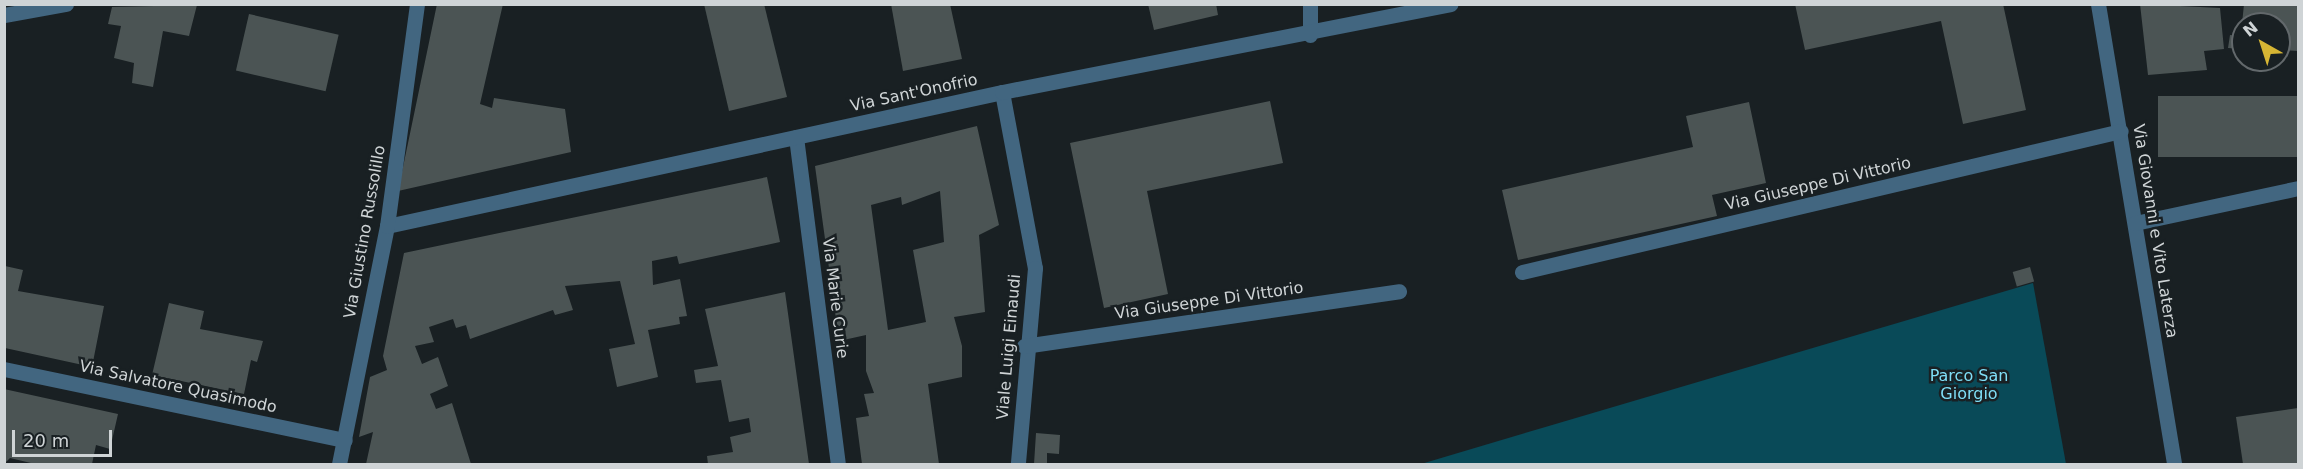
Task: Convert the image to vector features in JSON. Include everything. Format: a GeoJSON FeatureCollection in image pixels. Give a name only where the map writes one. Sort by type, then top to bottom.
{"type":"FeatureCollection","features":[{"type":"Feature","properties":{"kind":"street"},"geometry":{"type":"LineString","coordinates":[[4,15],[66,4]]}},
{"type":"Feature","properties":{"kind":"street","name":"Via Giustino Russolillo"},"geometry":{"type":"LineString","coordinates":[[339,465],[387,226],[417,4]]}},
{"type":"Feature","properties":{"kind":"street"},"geometry":{"type":"LineString","coordinates":[[1310,4],[1310,35]]}},
{"type":"Feature","properties":{"kind":"street","name":"Via Sant'Onofrio"},"geometry":{"type":"LineString","coordinates":[[387,226],[1002,92],[1310,35],[1450,4]]}},
{"type":"Feature","properties":{"kind":"street","name":"Via Giovanni e Vito Laterza"},"geometry":{"type":"LineString","coordinates":[[2098,4],[2121,131],[2174,465]]}},
{"type":"Feature","properties":{"kind":"street","name":"Viale Luigi Einaudi"},"geometry":{"type":"LineString","coordinates":[[1002,92],[1035,268],[1024,346],[1018,465]]}},
{"type":"Feature","properties":{"kind":"street","name":"Via Giuseppe Di Vittorio"},"geometry":{"type":"LineString","coordinates":[[1522,272],[2121,131]]}},
{"type":"Feature","properties":{"kind":"street","name":"Via Marie Curie"},"geometry":{"type":"LineString","coordinates":[[796,137],[838,465]]}},
{"type":"Feature","properties":{"kind":"street"},"geometry":{"type":"LineString","coordinates":[[2135,223],[2298,188]]}},
{"type":"Feature","properties":{"kind":"street","name":"Via Giuseppe Di Vittorio"},"geometry":{"type":"LineString","coordinates":[[1024,346],[1399,291]]}},
{"type":"Feature","properties":{"kind":"street","name":"Via Salvatore Quasimodo"},"geometry":{"type":"LineString","coordinates":[[4,369],[345,440]]}},
{"type":"Feature","properties":{"kind":"green space","name":"Parco San Giorgio"},"geometry":{"type":"Polygon","coordinates":[[[2033,283],[2066,464],[1421,464],[1542,428],[2033,283]]]}},
{"type":"Feature","properties":{"kind":"building"},"geometry":{"type":"Polygon","coordinates":[[[437,4],[503,4],[480,104],[492,108],[494,98],[565,109],[571,152],[398,191],[437,4]]]}},
{"type":"Feature","properties":{"kind":"building"},"geometry":{"type":"Polygon","coordinates":[[[704,4],[764,4],[787,97],[729,111],[704,4]]]}},
{"type":"Feature","properties":{"kind":"building"},"geometry":{"type":"Polygon","coordinates":[[[891,4],[950,4],[962,59],[903,71],[891,4]]]}},
{"type":"Feature","properties":{"kind":"building"},"geometry":{"type":"Polygon","coordinates":[[[1148,4],[1216,4],[1218,15],[1154,30],[1148,4]]]}},
{"type":"Feature","properties":{"kind":"building"},"geometry":{"type":"Polygon","coordinates":[[[1795,4],[2003,4],[2026,110],[1963,124],[1941,21],[1805,50],[1795,4]]]}},
{"type":"Feature","properties":{"kind":"building"},"geometry":{"type":"Polygon","coordinates":[[[2140,4],[2220,8],[2224,49],[2204,51],[2207,70],[2148,75],[2140,4]]]}},
{"type":"Feature","properties":{"kind":"building"},"geometry":{"type":"Polygon","coordinates":[[[2244,4],[2298,4],[2298,51],[2291,51],[2291,12],[2243,12],[2244,4]]]}},
{"type":"Feature","properties":{"kind":"building"},"geometry":{"type":"Polygon","coordinates":[[[197,5],[189,36],[163,31],[153,87],[132,83],[134,63],[114,58],[121,26],[108,24],[112,7],[197,5]]]}},
{"type":"Feature","properties":{"kind":"building"},"geometry":{"type":"Polygon","coordinates":[[[249,14],[339,35],[326,91],[236,71],[249,14]]]}},
{"type":"Feature","properties":{"kind":"building"},"geometry":{"type":"Polygon","coordinates":[[[2231,35],[2231,48],[2228,48],[2231,35]]]}},
{"type":"Feature","properties":{"kind":"building"},"geometry":{"type":"Polygon","coordinates":[[[2158,96],[2298,96],[2298,157],[2158,157],[2158,96]]]}},
{"type":"Feature","properties":{"kind":"building"},"geometry":{"type":"Polygon","coordinates":[[[1270,101],[1283,163],[1147,191],[1168,294],[1104,308],[1070,143],[1270,101]]]}},
{"type":"Feature","properties":{"kind":"building"},"geometry":{"type":"Polygon","coordinates":[[[1749,102],[1766,183],[1712,195],[1717,216],[1518,260],[1502,190],[1693,147],[1686,116],[1749,102]]]}},
{"type":"Feature","properties":{"kind":"building"},"geometry":{"type":"Polygon","coordinates":[[[977,126],[999,225],[979,235],[985,312],[954,317],[962,346],[962,377],[928,384],[939,464],[862,464],[856,418],[869,416],[864,394],[874,393],[866,371],[866,335],[839,341],[815,166],[977,126]],[[940,191],[902,205],[901,197],[871,205],[888,330],[926,322],[913,250],[944,242],[940,191]]]}},
{"type":"Feature","properties":{"kind":"building"},"geometry":{"type":"Polygon","coordinates":[[[767,177],[780,242],[679,264],[677,256],[652,261],[653,285],[680,279],[687,316],[679,317],[680,324],[648,330],[658,377],[617,387],[609,349],[635,344],[620,281],[565,286],[573,310],[555,315],[553,310],[470,339],[466,325],[456,328],[453,319],[429,327],[434,342],[415,346],[422,364],[438,357],[448,386],[430,394],[436,409],[452,403],[471,464],[366,464],[373,432],[359,437],[370,377],[387,370],[383,356],[404,253],[767,177]]]}},
{"type":"Feature","properties":{"kind":"building"},"geometry":{"type":"Polygon","coordinates":[[[5,266],[23,270],[18,291],[104,306],[92,367],[5,348],[5,266]]]}},
{"type":"Feature","properties":{"kind":"building"},"geometry":{"type":"Polygon","coordinates":[[[2030,267],[2034,281],[2017,286],[2013,272],[2030,267]]]}},
{"type":"Feature","properties":{"kind":"building"},"geometry":{"type":"Polygon","coordinates":[[[785,292],[809,464],[708,464],[707,456],[733,452],[730,437],[751,432],[749,418],[729,422],[721,380],[696,383],[694,370],[718,366],[705,309],[785,292]]]}},
{"type":"Feature","properties":{"kind":"building"},"geometry":{"type":"Polygon","coordinates":[[[169,303],[204,311],[200,329],[263,341],[257,362],[251,360],[244,394],[152,375],[169,303]]]}},
{"type":"Feature","properties":{"kind":"building"},"geometry":{"type":"Polygon","coordinates":[[[4,389],[118,414],[110,449],[96,445],[92,464],[35,464],[10,458],[4,464],[4,389]]]}},
{"type":"Feature","properties":{"kind":"building"},"geometry":{"type":"Polygon","coordinates":[[[2298,408],[2298,464],[2243,464],[2236,417],[2298,408]]]}},
{"type":"Feature","properties":{"kind":"building"},"geometry":{"type":"Polygon","coordinates":[[[1036,433],[1060,435],[1059,454],[1047,453],[1047,464],[1034,464],[1036,433]]]}}]}
